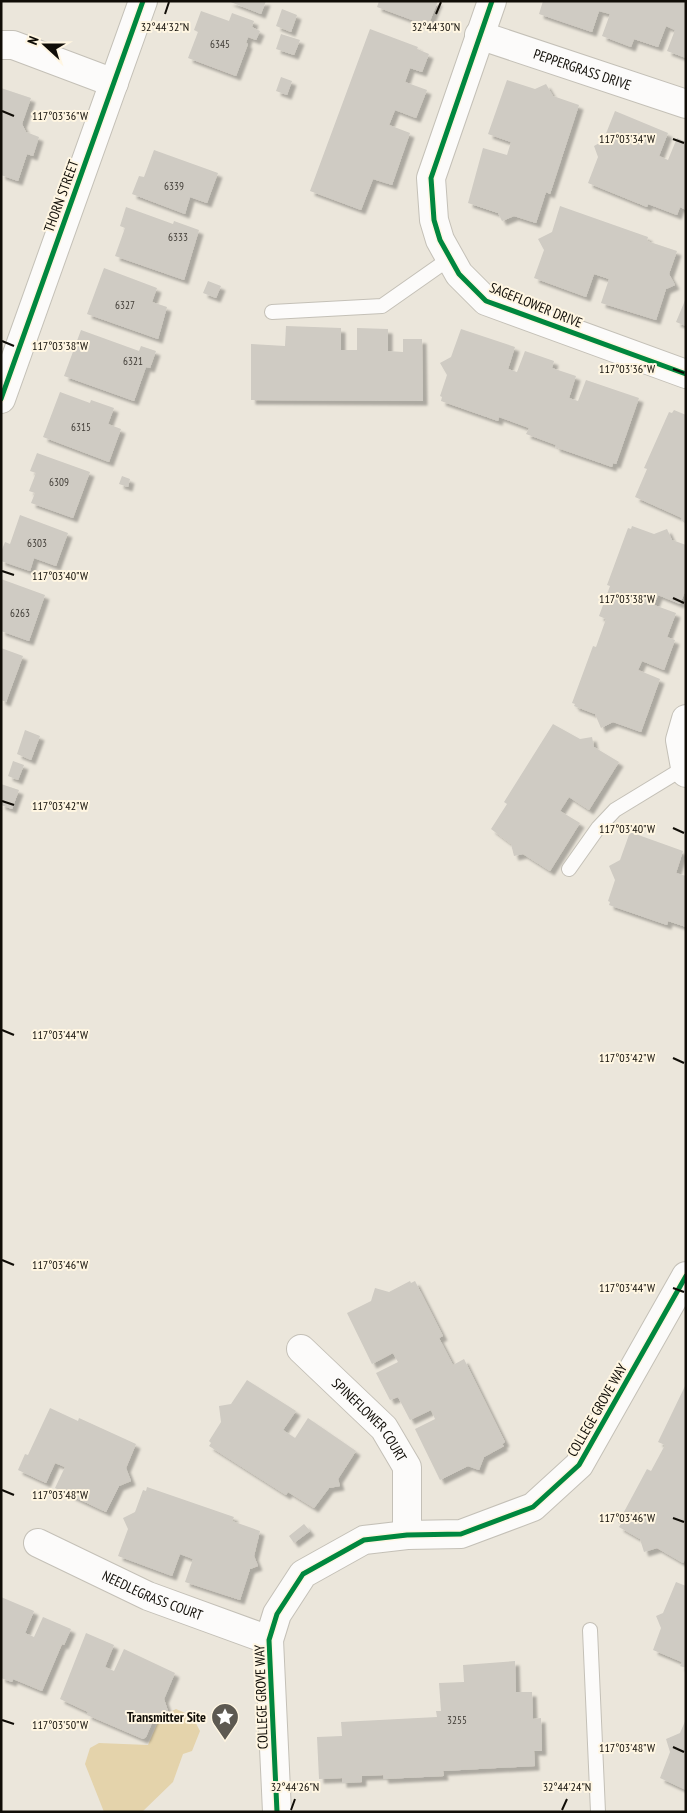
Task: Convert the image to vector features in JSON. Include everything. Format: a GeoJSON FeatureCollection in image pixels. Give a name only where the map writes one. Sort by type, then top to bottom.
{"type":"FeatureCollection","features":[{"type":"Feature","properties":{"kind":"street","name":"THORN STREET"},"geometry":{"type":"LineString","coordinates":[[1,400],[143,1]]}},
{"type":"Feature","properties":{"kind":"street","name":"SAGEFLOWER DRIVE"},"geometry":{"type":"LineString","coordinates":[[492,1],[431,178],[434,220],[449,259],[466,282],[486,301],[686,374]]}},
{"type":"Feature","properties":{"kind":"street","name":"PEPPERGRASS DRIVE"},"geometry":{"type":"LineString","coordinates":[[479,35],[686,104]]}},
{"type":"Feature","properties":{"kind":"street"},"geometry":{"type":"LineString","coordinates":[[1,45],[13,45],[114,83]]}},
{"type":"Feature","properties":{"kind":"street"},"geometry":{"type":"LineString","coordinates":[[685,770],[680,740],[686,720]]}},
{"type":"Feature","properties":{"kind":"street","name":"COLLEGE GROVE WAY"},"geometry":{"type":"LineString","coordinates":[[277,1812],[269,1640],[277,1614],[302,1574],[364,1540],[407,1535],[461,1534],[533,1507],[579,1465],[683,1286]]}},
{"type":"Feature","properties":{"kind":"street","name":"SPINEFLOWER COURT"},"geometry":{"type":"LineString","coordinates":[[301,1349],[384,1428],[407,1467],[407,1535]]}},
{"type":"Feature","properties":{"kind":"street","name":"NEEDLEGRASS COURT"},"geometry":{"type":"LineString","coordinates":[[38,1543],[148,1596],[269,1640]]}},
{"type":"Feature","properties":{"kind":"lane"},"geometry":{"type":"LineString","coordinates":[[272,312],[382,306],[449,259]]}},
{"type":"Feature","properties":{"kind":"lane"},"geometry":{"type":"LineString","coordinates":[[569,869],[598,828],[615,810],[685,770]]}},
{"type":"Feature","properties":{"kind":"lane"},"geometry":{"type":"LineString","coordinates":[[590,1630],[598,1812]]}},
{"type":"Feature","properties":{"kind":"shaded area"},"geometry":{"type":"Polygon","coordinates":[[[176,1709],[192,1716],[200,1731],[192,1751],[183,1754],[173,1782],[142,1812],[104,1812],[85,1764],[90,1748],[99,1743],[148,1745],[160,1717],[176,1709]]]}},
{"type":"Feature","properties":{"kind":"building"},"geometry":{"type":"Polygon","coordinates":[[[228,1],[266,1],[261,14],[228,1]]]}},
{"type":"Feature","properties":{"kind":"building"},"geometry":{"type":"Polygon","coordinates":[[[379,1],[438,1],[428,26],[377,7],[379,1]]]}},
{"type":"Feature","properties":{"kind":"building"},"geometry":{"type":"Polygon","coordinates":[[[543,1],[686,1],[686,58],[667,51],[675,30],[666,26],[658,47],[634,39],[631,47],[602,36],[610,14],[599,11],[592,32],[539,14],[543,1]]]}},
{"type":"Feature","properties":{"kind":"building"},"geometry":{"type":"Polygon","coordinates":[[[282,9],[297,15],[291,32],[276,26],[282,9]]]}},
{"type":"Feature","properties":{"kind":"building"},"geometry":{"type":"Polygon","coordinates":[[[201,11],[229,21],[232,13],[254,21],[252,27],[260,31],[256,40],[248,37],[246,43],[248,44],[236,76],[188,58],[198,32],[194,30],[201,11]]]}},
{"type":"Feature","properties":{"kind":"building"},"geometry":{"type":"Polygon","coordinates":[[[370,29],[418,47],[417,49],[429,54],[422,72],[410,68],[405,82],[427,90],[416,118],[395,110],[389,125],[410,133],[392,185],[373,179],[361,210],[310,191],[370,29]]]}},
{"type":"Feature","properties":{"kind":"building"},"geometry":{"type":"Polygon","coordinates":[[[281,34],[300,40],[294,55],[276,49],[281,34]]]}},
{"type":"Feature","properties":{"kind":"building"},"geometry":{"type":"Polygon","coordinates":[[[281,77],[292,81],[287,95],[276,91],[281,77]]]}},
{"type":"Feature","properties":{"kind":"building"},"geometry":{"type":"Polygon","coordinates":[[[507,80],[535,89],[546,84],[553,96],[579,105],[550,194],[546,192],[536,223],[514,216],[502,221],[498,213],[468,203],[483,148],[507,155],[511,142],[488,134],[507,80]]]}},
{"type":"Feature","properties":{"kind":"building"},"geometry":{"type":"Polygon","coordinates":[[[1,88],[31,98],[22,124],[26,132],[39,137],[33,156],[27,154],[18,181],[1,175],[1,88]]]}},
{"type":"Feature","properties":{"kind":"building"},"geometry":{"type":"Polygon","coordinates":[[[615,111],[668,133],[659,156],[668,160],[677,138],[686,142],[686,210],[680,207],[677,215],[648,204],[647,207],[588,183],[598,157],[594,146],[603,141],[615,111]]]}},
{"type":"Feature","properties":{"kind":"building"},"geometry":{"type":"Polygon","coordinates":[[[154,150],[218,173],[207,203],[190,197],[185,214],[132,194],[139,176],[144,177],[154,150]]]}},
{"type":"Feature","properties":{"kind":"building"},"geometry":{"type":"Polygon","coordinates":[[[560,206],[648,237],[647,241],[677,251],[669,274],[675,285],[666,289],[656,320],[601,303],[609,279],[594,274],[586,297],[534,278],[544,250],[538,239],[552,232],[560,206]]]}},
{"type":"Feature","properties":{"kind":"building"},"geometry":{"type":"Polygon","coordinates":[[[126,207],[173,224],[174,221],[199,230],[184,280],[115,256],[125,228],[120,226],[126,207]]]}},
{"type":"Feature","properties":{"kind":"building"},"geometry":{"type":"Polygon","coordinates":[[[104,268],[157,288],[152,302],[167,307],[158,339],[87,314],[104,268]]]}},
{"type":"Feature","properties":{"kind":"building"},"geometry":{"type":"Polygon","coordinates":[[[208,281],[221,286],[216,298],[203,293],[208,281]]]}},
{"type":"Feature","properties":{"kind":"building"},"geometry":{"type":"Polygon","coordinates":[[[686,298],[686,326],[676,322],[686,298]]]}},
{"type":"Feature","properties":{"kind":"building"},"geometry":{"type":"Polygon","coordinates":[[[286,326],[341,328],[341,350],[357,350],[357,328],[388,329],[388,351],[403,352],[403,339],[422,339],[423,401],[251,400],[251,344],[285,346],[286,326]]]}},
{"type":"Feature","properties":{"kind":"building"},"geometry":{"type":"Polygon","coordinates":[[[461,329],[515,347],[508,369],[517,372],[525,351],[554,361],[552,368],[576,376],[569,398],[578,401],[586,380],[639,398],[616,464],[613,463],[612,467],[555,447],[556,445],[526,434],[529,428],[499,417],[498,421],[441,401],[442,397],[440,396],[447,375],[440,363],[451,357],[461,329]]]}},
{"type":"Feature","properties":{"kind":"building"},"geometry":{"type":"Polygon","coordinates":[[[81,330],[139,351],[141,346],[156,351],[150,368],[146,367],[134,401],[64,376],[81,330]]]}},
{"type":"Feature","properties":{"kind":"building"},"geometry":{"type":"Polygon","coordinates":[[[60,392],[90,403],[91,400],[114,408],[108,424],[121,429],[109,462],[43,437],[60,392]]]}},
{"type":"Feature","properties":{"kind":"building"},"geometry":{"type":"Polygon","coordinates":[[[674,410],[686,415],[686,524],[681,520],[682,518],[635,497],[647,469],[644,468],[669,412],[672,413],[674,410]]]}},
{"type":"Feature","properties":{"kind":"building"},"geometry":{"type":"Polygon","coordinates":[[[37,453],[90,472],[73,518],[31,503],[35,493],[29,491],[36,473],[30,471],[37,453]]]}},
{"type":"Feature","properties":{"kind":"building"},"geometry":{"type":"Polygon","coordinates":[[[122,476],[130,479],[128,487],[119,484],[122,476]]]}},
{"type":"Feature","properties":{"kind":"building"},"geometry":{"type":"Polygon","coordinates":[[[20,515],[68,533],[56,566],[34,558],[30,571],[1,561],[1,552],[5,542],[10,544],[20,515]]]}},
{"type":"Feature","properties":{"kind":"building"},"geometry":{"type":"Polygon","coordinates":[[[632,526],[654,534],[667,529],[672,540],[686,545],[686,589],[680,604],[658,595],[654,605],[676,613],[667,637],[675,640],[664,670],[642,661],[638,670],[660,679],[641,732],[613,722],[601,728],[595,714],[574,706],[575,704],[572,703],[593,646],[596,647],[606,619],[599,616],[610,586],[607,585],[628,528],[631,529],[632,526]]]}},
{"type":"Feature","properties":{"kind":"building"},"geometry":{"type":"Polygon","coordinates":[[[1,579],[45,595],[29,641],[1,631],[1,579]]]}},
{"type":"Feature","properties":{"kind":"building"},"geometry":{"type":"Polygon","coordinates":[[[1,648],[23,656],[6,702],[1,700],[1,648]]]}},
{"type":"Feature","properties":{"kind":"building"},"geometry":{"type":"Polygon","coordinates":[[[553,724],[580,739],[592,737],[594,747],[619,762],[589,810],[569,797],[560,811],[580,823],[550,871],[523,854],[514,856],[511,844],[491,829],[507,804],[504,802],[553,724]]]}},
{"type":"Feature","properties":{"kind":"building"},"geometry":{"type":"Polygon","coordinates":[[[25,730],[40,736],[31,760],[17,754],[25,730]]]}},
{"type":"Feature","properties":{"kind":"building"},"geometry":{"type":"Polygon","coordinates":[[[13,761],[24,765],[18,780],[8,776],[13,761]]]}},
{"type":"Feature","properties":{"kind":"building"},"geometry":{"type":"Polygon","coordinates":[[[1,784],[19,790],[12,809],[1,805],[1,784]]]}},
{"type":"Feature","properties":{"kind":"building"},"geometry":{"type":"Polygon","coordinates":[[[630,832],[683,851],[676,873],[686,876],[686,927],[668,921],[667,925],[609,905],[610,902],[608,901],[615,880],[609,866],[620,860],[630,832]]]}},
{"type":"Feature","properties":{"kind":"building"},"geometry":{"type":"Polygon","coordinates":[[[410,1281],[411,1283],[415,1281],[443,1336],[439,1338],[453,1365],[464,1359],[505,1442],[502,1444],[504,1446],[484,1457],[479,1470],[468,1466],[440,1480],[415,1429],[435,1419],[431,1410],[410,1420],[398,1397],[390,1400],[376,1373],[398,1362],[393,1353],[372,1364],[347,1313],[371,1301],[375,1288],[389,1292],[410,1281]]]}},
{"type":"Feature","properties":{"kind":"building"},"geometry":{"type":"Polygon","coordinates":[[[247,1380],[296,1411],[283,1430],[295,1438],[308,1418],[356,1451],[338,1479],[340,1486],[329,1488],[314,1508],[288,1492],[286,1495],[209,1446],[211,1443],[209,1441],[221,1422],[219,1406],[231,1404],[247,1380]]]}},
{"type":"Feature","properties":{"kind":"building"},"geometry":{"type":"Polygon","coordinates":[[[686,1384],[686,1558],[683,1563],[657,1548],[644,1552],[640,1539],[619,1527],[621,1524],[618,1523],[647,1469],[651,1471],[665,1445],[658,1442],[686,1384]]]}},
{"type":"Feature","properties":{"kind":"building"},"geometry":{"type":"Polygon","coordinates":[[[50,1408],[78,1421],[79,1418],[136,1444],[126,1468],[131,1481],[119,1486],[106,1512],[55,1488],[65,1467],[55,1463],[46,1483],[18,1470],[25,1454],[28,1455],[50,1408]]]}},
{"type":"Feature","properties":{"kind":"building"},"geometry":{"type":"Polygon","coordinates":[[[147,1487],[234,1517],[232,1521],[260,1531],[254,1556],[258,1566],[250,1569],[240,1600],[185,1582],[193,1559],[180,1554],[172,1576],[118,1556],[128,1529],[123,1518],[135,1512],[143,1490],[146,1491],[147,1487]]]}},
{"type":"Feature","properties":{"kind":"building"},"geometry":{"type":"Polygon","coordinates":[[[304,1524],[310,1531],[294,1543],[289,1536],[304,1524]]]}},
{"type":"Feature","properties":{"kind":"building"},"geometry":{"type":"Polygon","coordinates":[[[676,1582],[686,1586],[686,1668],[680,1666],[682,1662],[653,1650],[661,1628],[656,1616],[663,1613],[676,1582]]]}},
{"type":"Feature","properties":{"kind":"building"},"geometry":{"type":"Polygon","coordinates":[[[1,1597],[34,1611],[25,1633],[34,1637],[43,1617],[71,1629],[64,1645],[62,1644],[42,1691],[13,1679],[12,1682],[1,1678],[1,1597]]]}},
{"type":"Feature","properties":{"kind":"building"},"geometry":{"type":"Polygon","coordinates":[[[86,1633],[114,1645],[105,1667],[114,1671],[124,1649],[175,1673],[164,1699],[168,1711],[155,1716],[146,1737],[143,1739],[87,1715],[88,1712],[60,1699],[86,1633]]]}},
{"type":"Feature","properties":{"kind":"building"},"geometry":{"type":"Polygon","coordinates":[[[515,1661],[516,1692],[532,1692],[533,1719],[541,1718],[542,1751],[534,1751],[535,1766],[443,1771],[444,1776],[384,1779],[383,1775],[362,1776],[362,1782],[342,1783],[342,1778],[319,1779],[317,1737],[342,1736],[341,1722],[437,1717],[436,1711],[441,1711],[439,1683],[464,1682],[463,1665],[515,1661]]]}},
{"type":"Feature","properties":{"kind":"building"},"geometry":{"type":"Polygon","coordinates":[[[686,1719],[686,1790],[660,1778],[670,1752],[666,1739],[680,1733],[686,1719]]]}},
{"type":"Feature","properties":{"kind":"cycle path"},"geometry":{"type":"LineString","coordinates":[[1,399],[143,1]]}},
{"type":"Feature","properties":{"kind":"cycle path"},"geometry":{"type":"LineString","coordinates":[[492,1],[431,178],[434,220],[440,240],[459,274],[486,301],[686,374]]}},
{"type":"Feature","properties":{"kind":"cycle path"},"geometry":{"type":"LineString","coordinates":[[277,1812],[269,1640],[277,1614],[303,1574],[364,1540],[407,1535],[461,1534],[533,1507],[579,1465],[686,1276]]}},
{"type":"Feature","properties":{"kind":"place","name":"Transmitter Site"},"geometry":{"type":"Point","coordinates":[225,1741]}}]}
